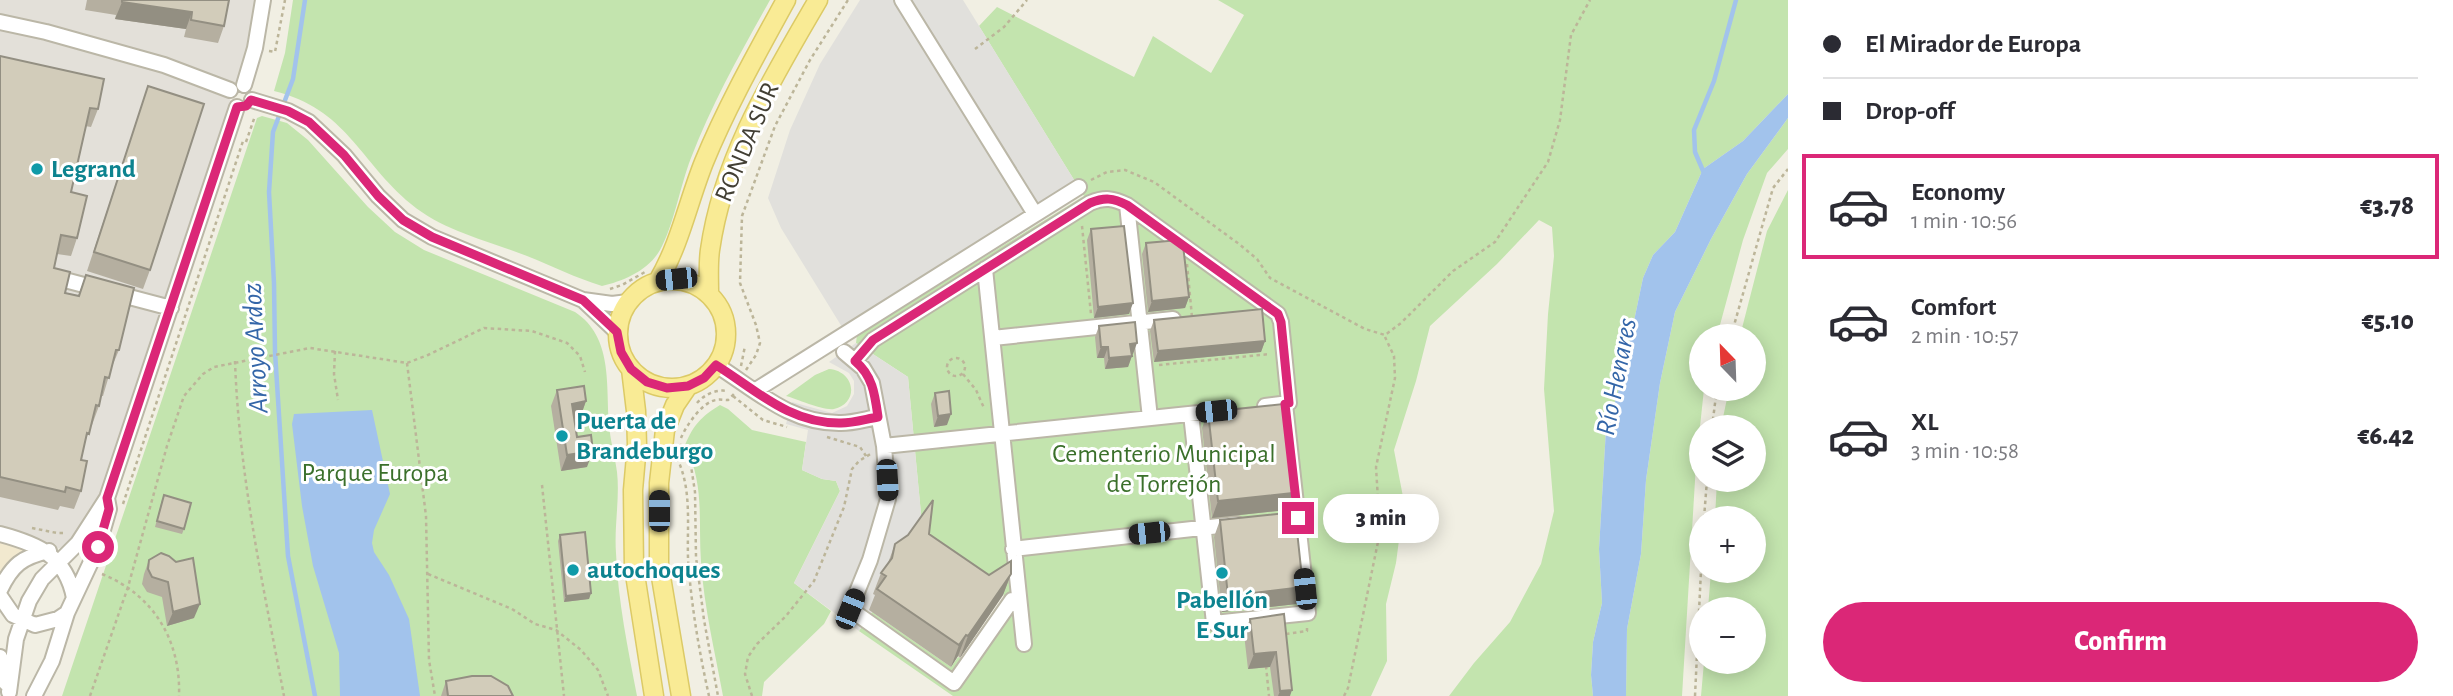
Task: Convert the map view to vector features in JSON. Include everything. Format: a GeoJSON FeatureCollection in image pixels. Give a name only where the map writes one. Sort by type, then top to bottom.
{"type":"FeatureCollection","features":[{"type":"Feature","properties":{"kind":"main road","name":"RONDA SUR"},"geometry":{"type":"LineString","coordinates":[[628,302],[651,277],[668,264],[714,140],[741,82],[786,0]]}},
{"type":"Feature","properties":{"kind":"main road","name":"RONDA SUR"},"geometry":{"type":"LineString","coordinates":[[716,365],[724,351],[726,328],[719,306],[709,293],[709,253],[717,211],[730,166],[766,89],[818,0]]}},
{"type":"Feature","properties":{"kind":"main road"},"geometry":{"type":"LineString","coordinates":[[651,277],[676,279],[694,284],[709,293]]}},
{"type":"Feature","properties":{"kind":"main road"},"geometry":{"type":"LineString","coordinates":[[628,302],[620,316],[617,332],[621,352],[631,369],[647,382],[667,388],[688,386],[704,378],[716,365]]}},
{"type":"Feature","properties":{"kind":"main road"},"geometry":{"type":"LineString","coordinates":[[631,369],[637,445],[633,491],[634,568],[654,696]]}},
{"type":"Feature","properties":{"kind":"main road"},"geometry":{"type":"LineString","coordinates":[[681,696],[659,565],[659,484],[665,430],[675,405],[688,386]]}},
{"type":"Feature","properties":{"kind":"street"},"geometry":{"type":"LineString","coordinates":[[244,85],[255,48],[263,0]]}},
{"type":"Feature","properties":{"kind":"street"},"geometry":{"type":"LineString","coordinates":[[902,0],[1035,214]]}},
{"type":"Feature","properties":{"kind":"street"},"geometry":{"type":"LineString","coordinates":[[0,22],[164,65],[230,90]]}},
{"type":"Feature","properties":{"kind":"street"},"geometry":{"type":"LineString","coordinates":[[235,85],[244,85],[251,91],[251,100],[246,106],[237,107],[229,100],[230,90],[235,85]]}},
{"type":"Feature","properties":{"kind":"street"},"geometry":{"type":"LineString","coordinates":[[251,100],[264,109],[288,111],[309,122],[324,134],[378,196],[403,220],[432,237],[583,300],[612,304],[628,302]]}},
{"type":"Feature","properties":{"kind":"street"},"geometry":{"type":"LineString","coordinates":[[8,694],[16,639],[29,601],[72,538],[107,498],[237,107]]}},
{"type":"Feature","properties":{"kind":"street"},"geometry":{"type":"LineString","coordinates":[[756,390],[1079,187]]}},
{"type":"Feature","properties":{"kind":"street"},"geometry":{"type":"LineString","coordinates":[[884,446],[1289,403],[1278,314],[1127,205],[1115,199],[1103,198],[1076,212],[849,356],[863,368],[872,383],[884,446],[888,499],[870,560],[850,609],[954,684],[1012,600],[1019,600]]}},
{"type":"Feature","properties":{"kind":"street"},"geometry":{"type":"LineString","coordinates":[[1127,205],[1150,418]]}},
{"type":"Feature","properties":{"kind":"street"},"geometry":{"type":"LineString","coordinates":[[985,269],[1024,644]]}},
{"type":"Feature","properties":{"kind":"street"},"geometry":{"type":"LineString","coordinates":[[61,279],[171,308]]}},
{"type":"Feature","properties":{"kind":"street"},"geometry":{"type":"LineString","coordinates":[[583,300],[617,332]]}},
{"type":"Feature","properties":{"kind":"street"},"geometry":{"type":"LineString","coordinates":[[1249,311],[1272,309]]}},
{"type":"Feature","properties":{"kind":"street"},"geometry":{"type":"LineString","coordinates":[[993,338],[1192,317]]}},
{"type":"Feature","properties":{"kind":"street"},"geometry":{"type":"LineString","coordinates":[[716,365],[756,390],[771,404],[789,412],[823,422],[842,424],[878,417]]}},
{"type":"Feature","properties":{"kind":"street"},"geometry":{"type":"LineString","coordinates":[[1191,414],[1214,623],[1308,613],[1291,518],[1285,404]]}},
{"type":"Feature","properties":{"kind":"street"},"geometry":{"type":"LineString","coordinates":[[34,696],[52,661],[67,613],[98,547],[109,509],[107,498]]}},
{"type":"Feature","properties":{"kind":"street"},"geometry":{"type":"LineString","coordinates":[[1013,549],[1250,523]]}},
{"type":"Feature","properties":{"kind":"street"},"geometry":{"type":"LineString","coordinates":[[0,534],[16,538],[46,552],[58,561],[70,579],[74,598]]}},
{"type":"Feature","properties":{"kind":"street"},"geometry":{"type":"LineString","coordinates":[[0,590],[12,569],[20,562],[72,538]]}},
{"type":"Feature","properties":{"kind":"street"},"geometry":{"type":"LineString","coordinates":[[0,596],[13,614],[35,625],[46,624],[67,613]]}},
{"type":"Feature","properties":{"kind":"street"},"geometry":{"type":"LineString","coordinates":[[0,657],[8,694]]}},
{"type":"Feature","properties":{"kind":"path"},"geometry":{"type":"LineString","coordinates":[[262,50],[275,52],[285,0]]}},
{"type":"Feature","properties":{"kind":"path"},"geometry":{"type":"LineString","coordinates":[[718,696],[698,570],[693,479],[691,466],[680,445],[688,422],[715,400],[728,400],[733,396],[742,383],[760,343],[757,325],[740,284],[742,216],[775,126],[810,60],[848,0]]}},
{"type":"Feature","properties":{"kind":"path"},"geometry":{"type":"LineString","coordinates":[[975,50],[1004,27],[1027,0]]}},
{"type":"Feature","properties":{"kind":"path"},"geometry":{"type":"LineString","coordinates":[[1385,335],[1453,271],[1495,242],[1548,162],[1560,120],[1571,35],[1590,0]]}},
{"type":"Feature","properties":{"kind":"path"},"geometry":{"type":"LineString","coordinates":[[121,513],[245,142],[254,117],[264,109]]}},
{"type":"Feature","properties":{"kind":"path"},"geometry":{"type":"LineString","coordinates":[[1734,324],[1773,188],[1788,169]]}},
{"type":"Feature","properties":{"kind":"path"},"geometry":{"type":"LineString","coordinates":[[1079,187],[1107,172],[1125,170],[1154,182],[1239,244],[1257,259],[1270,278],[1365,328],[1385,335],[1394,356],[1395,378],[1376,467],[1380,532],[1348,688],[1344,696]]}},
{"type":"Feature","properties":{"kind":"path"},"geometry":{"type":"LineString","coordinates":[[1076,212],[1081,219],[1092,327]]}},
{"type":"Feature","properties":{"kind":"path"},"geometry":{"type":"LineString","coordinates":[[1192,317],[1186,265],[1194,253]]}},
{"type":"Feature","properties":{"kind":"path"},"geometry":{"type":"LineString","coordinates":[[607,289],[651,277]]}},
{"type":"Feature","properties":{"kind":"path"},"geometry":{"type":"LineString","coordinates":[[90,696],[128,587],[167,446],[184,397],[203,374],[214,367],[235,361],[310,348],[407,363],[484,328],[531,331],[566,343],[580,356],[584,372]]}},
{"type":"Feature","properties":{"kind":"path"},"geometry":{"type":"LineString","coordinates":[[1241,346],[1242,357]]}},
{"type":"Feature","properties":{"kind":"path"},"geometry":{"type":"LineString","coordinates":[[1219,348],[1220,359]]}},
{"type":"Feature","properties":{"kind":"path"},"geometry":{"type":"LineString","coordinates":[[335,351],[334,374],[338,400]]}},
{"type":"Feature","properties":{"kind":"path"},"geometry":{"type":"LineString","coordinates":[[1145,366],[1284,353]]}},
{"type":"Feature","properties":{"kind":"path"},"geometry":{"type":"LineString","coordinates":[[963,374],[950,374],[946,365],[958,358],[962,360],[965,364],[963,374],[975,390],[984,410]]}},
{"type":"Feature","properties":{"kind":"path"},"geometry":{"type":"LineString","coordinates":[[235,361],[237,412],[249,512],[284,696]]}},
{"type":"Feature","properties":{"kind":"path"},"geometry":{"type":"LineString","coordinates":[[407,363],[426,516],[429,660],[435,696]]}},
{"type":"Feature","properties":{"kind":"path"},"geometry":{"type":"LineString","coordinates":[[694,406],[703,397],[717,390],[726,390],[763,419],[794,429]]}},
{"type":"Feature","properties":{"kind":"path"},"geometry":{"type":"LineString","coordinates":[[601,430],[617,428]]}},
{"type":"Feature","properties":{"kind":"path"},"geometry":{"type":"LineString","coordinates":[[674,441],[679,428]]}},
{"type":"Feature","properties":{"kind":"path"},"geometry":{"type":"LineString","coordinates":[[817,435],[860,447],[866,456]]}},
{"type":"Feature","properties":{"kind":"path"},"geometry":{"type":"LineString","coordinates":[[752,696],[745,674],[748,657],[814,581],[844,507],[852,469],[866,456],[884,446]]}},
{"type":"Feature","properties":{"kind":"path"},"geometry":{"type":"LineString","coordinates":[[673,447],[683,470],[687,492],[688,559],[709,696]]}},
{"type":"Feature","properties":{"kind":"path"},"geometry":{"type":"LineString","coordinates":[[672,455],[672,463]]}},
{"type":"Feature","properties":{"kind":"path"},"geometry":{"type":"LineString","coordinates":[[542,485],[564,696]]}},
{"type":"Feature","properties":{"kind":"path"},"geometry":{"type":"LineString","coordinates":[[24,526],[72,538]]}},
{"type":"Feature","properties":{"kind":"path"},"geometry":{"type":"LineString","coordinates":[[428,573],[512,609],[535,624],[556,630],[581,650],[598,670],[608,696]]}},
{"type":"Feature","properties":{"kind":"path"},"geometry":{"type":"LineString","coordinates":[[102,574],[128,587],[145,601],[159,618],[170,636],[177,657],[179,696]]}},
{"type":"Feature","properties":{"kind":"path"},"geometry":{"type":"LineString","coordinates":[[1695,696],[1701,583]]}},
{"type":"Feature","properties":{"kind":"path"},"geometry":{"type":"LineString","coordinates":[[1282,634],[1307,631],[1306,613]]}},
{"type":"Feature","properties":{"kind":"path"},"geometry":{"type":"LineString","coordinates":[[1265,657],[1269,696]]}},
{"type":"Feature","properties":{"kind":"shaded area"},"geometry":{"type":"Polygon","coordinates":[[[0,0],[263,0],[240,84],[232,87],[228,96],[233,105],[107,498],[78,543],[45,552],[0,534],[0,0]]]}},
{"type":"Feature","properties":{"kind":"shaded area"},"geometry":{"type":"Polygon","coordinates":[[[860,0],[963,0],[1076,183],[858,332],[842,327],[781,228],[768,198],[790,130],[820,64],[860,0]]]}},
{"type":"Feature","properties":{"kind":"shaded area"},"geometry":{"type":"Polygon","coordinates":[[[856,343],[908,377],[922,524],[859,631],[794,583],[840,491],[836,481],[822,479],[802,470],[808,430],[786,424],[792,402],[832,413],[847,406],[854,394],[854,381],[849,373],[829,362],[856,343]]]}},
{"type":"Feature","properties":{"kind":"shaded area"},"geometry":{"type":"Polygon","coordinates":[[[0,534],[45,552],[31,556],[0,590],[0,534]]]}},
{"type":"Feature","properties":{"kind":"green space"},"geometry":{"type":"Polygon","coordinates":[[[293,0],[770,0],[708,117],[687,169],[660,250],[649,264],[634,274],[602,286],[437,221],[393,188],[336,123],[299,99],[274,91],[285,53],[293,0]]]}},
{"type":"Feature","properties":{"kind":"green space","name":"Cementerio Municipal de Torrejón"},"geometry":{"type":"Polygon","coordinates":[[[1218,0],[1788,0],[1788,94],[1743,141],[1703,169],[1675,232],[1653,255],[1643,278],[1621,383],[1606,429],[1599,549],[1602,603],[1593,642],[1593,696],[1449,696],[1510,622],[1541,564],[1554,511],[1544,389],[1554,256],[1552,227],[1539,220],[1497,264],[1430,326],[1394,450],[1404,502],[1396,563],[1386,604],[1387,661],[1371,696],[953,696],[859,631],[872,612],[951,667],[958,657],[962,659],[1004,600],[1003,588],[921,555],[922,524],[908,377],[856,343],[857,335],[1084,196],[979,26],[997,7],[1134,77],[1153,36],[1211,73],[1244,15],[1218,0]]]}},
{"type":"Feature","properties":{"kind":"green space","name":"Parque Europa"},"geometry":{"type":"Polygon","coordinates":[[[262,116],[287,123],[308,140],[368,207],[395,232],[424,250],[575,312],[596,334],[602,348],[607,378],[610,430],[618,482],[617,571],[637,696],[62,696],[257,118],[262,116]]]}},
{"type":"Feature","properties":{"kind":"green space"},"geometry":{"type":"Polygon","coordinates":[[[1788,118],[1788,149],[1767,173],[1743,240],[1720,324],[1689,324],[1689,401],[1703,401],[1701,415],[1689,415],[1689,492],[1694,492],[1693,506],[1689,506],[1689,580],[1682,696],[1626,696],[1627,629],[1641,554],[1646,480],[1660,383],[1675,312],[1747,174],[1788,118]]]}},
{"type":"Feature","properties":{"kind":"green space"},"geometry":{"type":"Polygon","coordinates":[[[1788,190],[1788,696],[1701,696],[1703,674],[1766,674],[1766,597],[1709,597],[1710,583],[1766,583],[1766,506],[1716,506],[1716,492],[1766,492],[1766,415],[1724,415],[1726,401],[1766,401],[1766,324],[1743,324],[1767,231],[1788,190]]]}},
{"type":"Feature","properties":{"kind":"green space"},"geometry":{"type":"Polygon","coordinates":[[[829,369],[838,371],[849,381],[851,394],[842,406],[824,408],[786,396],[815,375],[829,369]]]}},
{"type":"Feature","properties":{"kind":"green space"},"geometry":{"type":"Polygon","coordinates":[[[720,405],[752,430],[806,442],[802,470],[822,479],[836,481],[840,491],[794,583],[831,611],[824,624],[764,682],[762,696],[723,696],[705,596],[698,488],[696,474],[685,445],[699,422],[720,405]]]}},
{"type":"Feature","properties":{"kind":"water"},"geometry":{"type":"Polygon","coordinates":[[[1788,94],[1788,118],[1747,174],[1675,312],[1660,383],[1646,480],[1641,554],[1627,629],[1626,696],[1593,696],[1593,642],[1602,603],[1599,549],[1606,429],[1621,383],[1643,278],[1653,255],[1675,232],[1703,169],[1743,141],[1788,94]]]}},
{"type":"Feature","properties":{"kind":"water"},"geometry":{"type":"Polygon","coordinates":[[[372,410],[390,494],[374,530],[372,543],[374,552],[389,575],[409,619],[420,696],[340,696],[339,653],[313,566],[302,506],[292,424],[294,414],[372,410]]]}},
{"type":"Feature","properties":{"kind":"building"},"geometry":{"type":"Polygon","coordinates":[[[122,0],[229,0],[224,26],[191,20],[192,12],[122,0]]]}},
{"type":"Feature","properties":{"kind":"building"},"geometry":{"type":"Polygon","coordinates":[[[0,56],[104,79],[98,109],[90,108],[71,192],[87,196],[77,238],[61,235],[54,268],[70,272],[65,293],[79,296],[86,275],[134,288],[119,350],[116,350],[109,378],[105,377],[99,406],[96,405],[89,434],[87,433],[81,460],[87,461],[81,491],[66,487],[65,492],[0,477],[0,56]]]}},
{"type":"Feature","properties":{"kind":"building"},"geometry":{"type":"Polygon","coordinates":[[[148,86],[204,104],[150,270],[94,252],[148,86]]]}},
{"type":"Feature","properties":{"kind":"building"},"geometry":{"type":"Polygon","coordinates":[[[1124,226],[1133,303],[1098,307],[1091,229],[1124,226]]]}},
{"type":"Feature","properties":{"kind":"building"},"geometry":{"type":"Polygon","coordinates":[[[1179,240],[1179,246],[1183,245],[1189,297],[1152,301],[1146,243],[1179,240]]]}},
{"type":"Feature","properties":{"kind":"building"},"geometry":{"type":"Polygon","coordinates":[[[1262,309],[1265,341],[1158,351],[1154,320],[1262,309]]]}},
{"type":"Feature","properties":{"kind":"building"},"geometry":{"type":"Polygon","coordinates":[[[1135,322],[1137,343],[1130,344],[1132,356],[1109,358],[1108,347],[1101,347],[1099,326],[1135,322]]]}},
{"type":"Feature","properties":{"kind":"building"},"geometry":{"type":"Polygon","coordinates":[[[584,386],[586,401],[572,404],[577,437],[591,435],[593,451],[567,455],[557,390],[584,386]]]}},
{"type":"Feature","properties":{"kind":"building"},"geometry":{"type":"Polygon","coordinates":[[[949,391],[951,414],[938,416],[935,393],[949,391]]]}},
{"type":"Feature","properties":{"kind":"building"},"geometry":{"type":"Polygon","coordinates":[[[1283,404],[1293,493],[1218,501],[1208,412],[1283,404]]]}},
{"type":"Feature","properties":{"kind":"building"},"geometry":{"type":"Polygon","coordinates":[[[164,495],[191,503],[184,529],[157,521],[164,495]]]}},
{"type":"Feature","properties":{"kind":"building"},"geometry":{"type":"Polygon","coordinates":[[[933,500],[929,534],[989,575],[1011,561],[1011,574],[959,645],[877,589],[886,576],[881,573],[892,558],[895,544],[908,535],[933,500]]]}},
{"type":"Feature","properties":{"kind":"building"},"geometry":{"type":"Polygon","coordinates":[[[1295,512],[1303,587],[1228,596],[1220,520],[1295,512]]]}},
{"type":"Feature","properties":{"kind":"building","name":"autochoques"},"geometry":{"type":"Polygon","coordinates":[[[585,532],[591,593],[566,596],[560,535],[585,532]]]}},
{"type":"Feature","properties":{"kind":"building"},"geometry":{"type":"Polygon","coordinates":[[[161,553],[176,562],[193,558],[200,604],[173,612],[168,582],[152,577],[148,569],[149,560],[161,553]]]}},
{"type":"Feature","properties":{"kind":"building"},"geometry":{"type":"Polygon","coordinates":[[[1284,614],[1292,690],[1280,691],[1276,652],[1254,654],[1250,619],[1284,614]]]}},
{"type":"Feature","properties":{"kind":"building"},"geometry":{"type":"Polygon","coordinates":[[[491,676],[508,686],[513,696],[448,696],[446,681],[491,676]]]}},
{"type":"Feature","properties":{"kind":"waterway","name":"Arroyo Ardoz"},"geometry":{"type":"LineString","coordinates":[[305,0],[293,79],[273,132],[269,192],[275,352],[288,556],[315,696]]}},
{"type":"Feature","properties":{"kind":"waterway"},"geometry":{"type":"LineString","coordinates":[[1704,173],[1695,152],[1694,130],[1714,81],[1736,0]]}},
{"type":"Feature","properties":{"kind":"place","name":"Legrand"},"geometry":{"type":"Point","coordinates":[37,169]}},
{"type":"Feature","properties":{"kind":"place","name":"Puerta de Brandeburgo"},"geometry":{"type":"Point","coordinates":[562,436]}},
{"type":"Feature","properties":{"kind":"place","name":"autochoques"},"geometry":{"type":"Point","coordinates":[573,570]}},
{"type":"Feature","properties":{"kind":"place","name":"Pabellón E Sur"},"geometry":{"type":"Point","coordinates":[1222,573]}},
{"type":"Feature","properties":{"kind":"route"},"geometry":{"type":"LineString","coordinates":[[98,547],[109,509],[107,498],[237,107],[242,108],[251,100],[288,111],[309,122],[324,134],[378,196],[403,220],[432,237],[583,300],[617,332],[621,352],[631,369],[647,382],[667,388],[688,386],[704,378],[716,365],[756,390],[771,404],[823,422],[842,424],[878,417],[872,383],[855,361],[873,340],[1090,203],[1103,198],[1115,199],[1278,314],[1289,403],[1285,404],[1298,518]]}},
{"type":"Feature","properties":{"kind":"water label","name":"Río Henares"},"geometry":{"type":"Point","coordinates":[1617,377]}}]}
